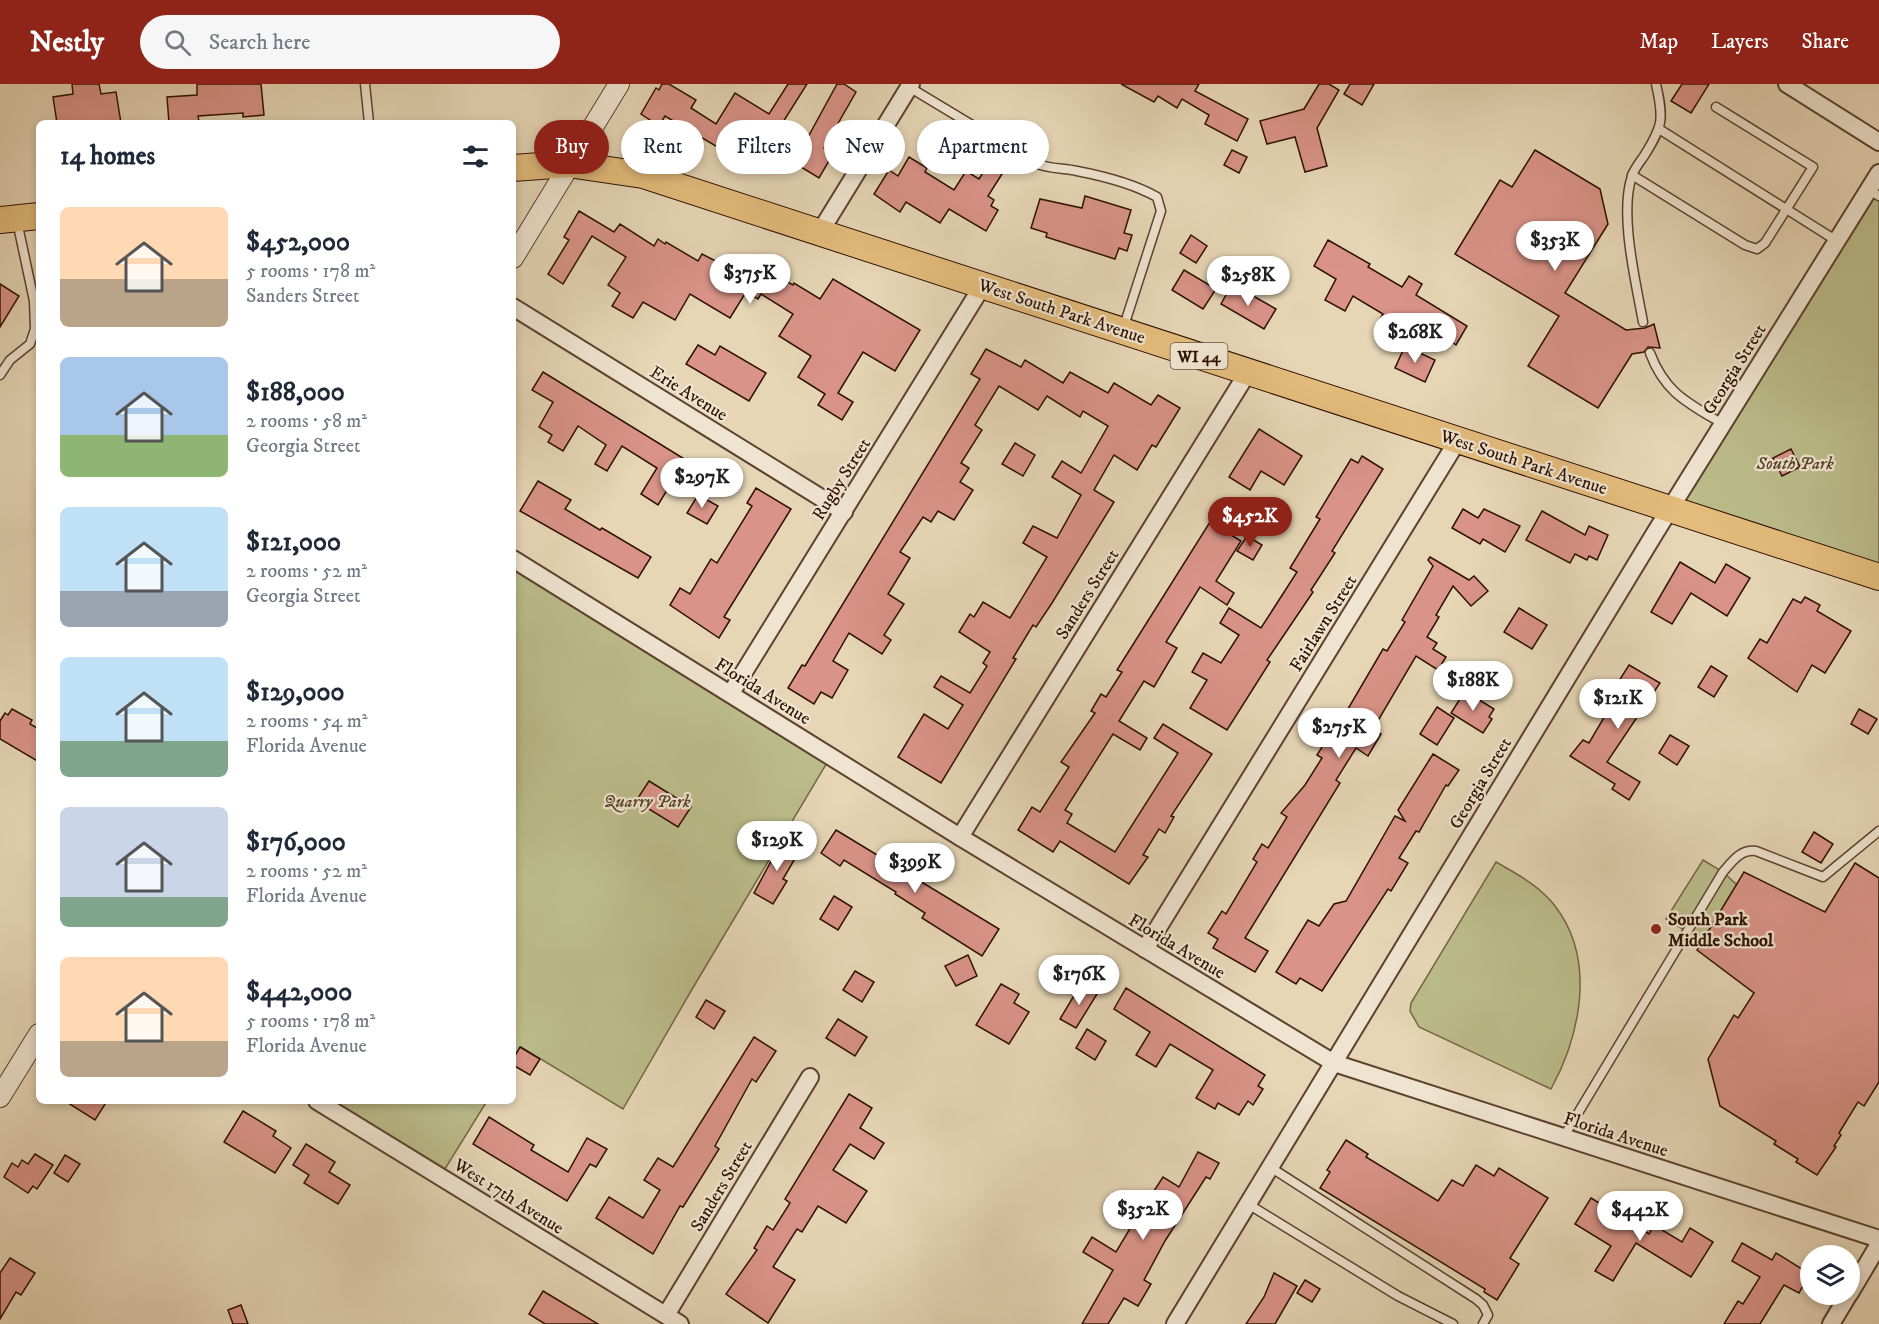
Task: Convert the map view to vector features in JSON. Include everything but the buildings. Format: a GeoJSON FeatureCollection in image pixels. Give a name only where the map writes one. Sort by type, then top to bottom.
{"type":"FeatureCollection","features":[{"type":"Feature","properties":{"kind":"main road","name":"West South Park Avenue"},"geometry":{"type":"LineString","coordinates":[[516,168],[534,166]]}},
{"type":"Feature","properties":{"kind":"main road","name":"West South Park Avenue"},"geometry":{"type":"LineString","coordinates":[[609,171],[643,176],[820,232],[1879,577]]}},
{"type":"Feature","properties":{"kind":"street"},"geometry":{"type":"LineString","coordinates":[[596,120],[619,84]]}},
{"type":"Feature","properties":{"kind":"street"},"geometry":{"type":"LineString","coordinates":[[1787,84],[1879,142]]}},
{"type":"Feature","properties":{"kind":"street"},"geometry":{"type":"LineString","coordinates":[[820,232],[910,86]]}},
{"type":"Feature","properties":{"kind":"street","name":"Georgia Street"},"geometry":{"type":"LineString","coordinates":[[1175,1324],[1669,509],[1837,241],[1874,193],[1879,173]]}},
{"type":"Feature","properties":{"kind":"street"},"geometry":{"type":"LineString","coordinates":[[516,253],[562,174]]}},
{"type":"Feature","properties":{"kind":"street","name":"Rugby Street"},"geometry":{"type":"LineString","coordinates":[[731,693],[983,285]]}},
{"type":"Feature","properties":{"kind":"street","name":"Erie Avenue"},"geometry":{"type":"LineString","coordinates":[[516,309],[844,512]]}},
{"type":"Feature","properties":{"kind":"street","name":"Sanders Street"},"geometry":{"type":"LineString","coordinates":[[960,837],[1248,372]]}},
{"type":"Feature","properties":{"kind":"street","name":"Fairlawn Street"},"geometry":{"type":"LineString","coordinates":[[1145,949],[1458,440]]}},
{"type":"Feature","properties":{"kind":"street","name":"Florida Avenue"},"geometry":{"type":"LineString","coordinates":[[516,561],[960,837],[1334,1063],[1879,1239]]}},
{"type":"Feature","properties":{"kind":"street"},"geometry":{"type":"LineString","coordinates":[[0,1097],[36,1039]]}},
{"type":"Feature","properties":{"kind":"street","name":"Sanders Street"},"geometry":{"type":"LineString","coordinates":[[673,1320],[810,1077]]}},
{"type":"Feature","properties":{"kind":"street","name":"West 17th Avenue"},"geometry":{"type":"LineString","coordinates":[[322,1104],[673,1320]]}},
{"type":"Feature","properties":{"kind":"street"},"geometry":{"type":"LineString","coordinates":[[1860,1276],[1879,1244]]}},
{"type":"Feature","properties":{"kind":"street"},"geometry":{"type":"LineString","coordinates":[[1831,1324],[1842,1305]]}},
{"type":"Feature","properties":{"kind":"lane"},"geometry":{"type":"LineString","coordinates":[[365,84],[369,120]]}},
{"type":"Feature","properties":{"kind":"lane"},"geometry":{"type":"LineString","coordinates":[[1643,322],[1629,244],[1632,175],[1659,129],[1662,108],[1656,84]]}},
{"type":"Feature","properties":{"kind":"lane"},"geometry":{"type":"LineString","coordinates":[[910,86],[1035,163],[1055,169],[1075,170],[1137,188],[1157,197],[1161,210],[1122,331]]}},
{"type":"Feature","properties":{"kind":"lane"},"geometry":{"type":"LineString","coordinates":[[1632,175],[1745,245],[1757,249],[1765,243],[1813,167],[1716,107]]}},
{"type":"Feature","properties":{"kind":"lane"},"geometry":{"type":"LineString","coordinates":[[1659,129],[1837,241]]}},
{"type":"Feature","properties":{"kind":"lane"},"geometry":{"type":"LineString","coordinates":[[0,375],[10,360],[30,344],[35,328],[34,301],[20,243],[19,218]]}},
{"type":"Feature","properties":{"kind":"lane"},"geometry":{"type":"LineString","coordinates":[[1650,353],[1658,374],[1668,389],[1723,424]]}},
{"type":"Feature","properties":{"kind":"lane"},"geometry":{"type":"LineString","coordinates":[[1563,1138],[1717,882],[1737,857],[1745,851],[1756,851],[1824,877],[1879,831]]}},
{"type":"Feature","properties":{"kind":"lane"},"geometry":{"type":"LineString","coordinates":[[1270,1167],[1476,1299],[1484,1305],[1488,1315],[1483,1324]]}},
{"type":"Feature","properties":{"kind":"lane"},"geometry":{"type":"LineString","coordinates":[[1248,1204],[1398,1296],[1453,1324]]}},
{"type":"Feature","properties":{"kind":"green space","name":"South Park"},"geometry":{"type":"Polygon","coordinates":[[[1879,173],[1879,577],[1669,509],[1879,173]]]}},
{"type":"Feature","properties":{"kind":"green space","name":"Quarry Park"},"geometry":{"type":"Polygon","coordinates":[[[516,562],[831,756],[623,1109],[521,1047],[516,1054],[516,562]]]}},
{"type":"Feature","properties":{"kind":"green space"},"geometry":{"type":"Polygon","coordinates":[[[1703,860],[1723,872],[1737,885],[1702,941],[1666,919],[1703,860]]]}},
{"type":"Feature","properties":{"kind":"green space"},"geometry":{"type":"Polygon","coordinates":[[[1496,862],[1528,881],[1549,899],[1568,927],[1576,949],[1580,973],[1580,997],[1576,1021],[1570,1045],[1551,1089],[1419,1027],[1410,1011],[1411,1003],[1496,862]]]}},
{"type":"Feature","properties":{"kind":"green space"},"geometry":{"type":"Polygon","coordinates":[[[322,1104],[485,1104],[440,1177],[322,1104]]]}},
{"type":"Feature","properties":{"kind":"place","name":"South Park Middle School"},"geometry":{"type":"Point","coordinates":[1656,929]}}]}
